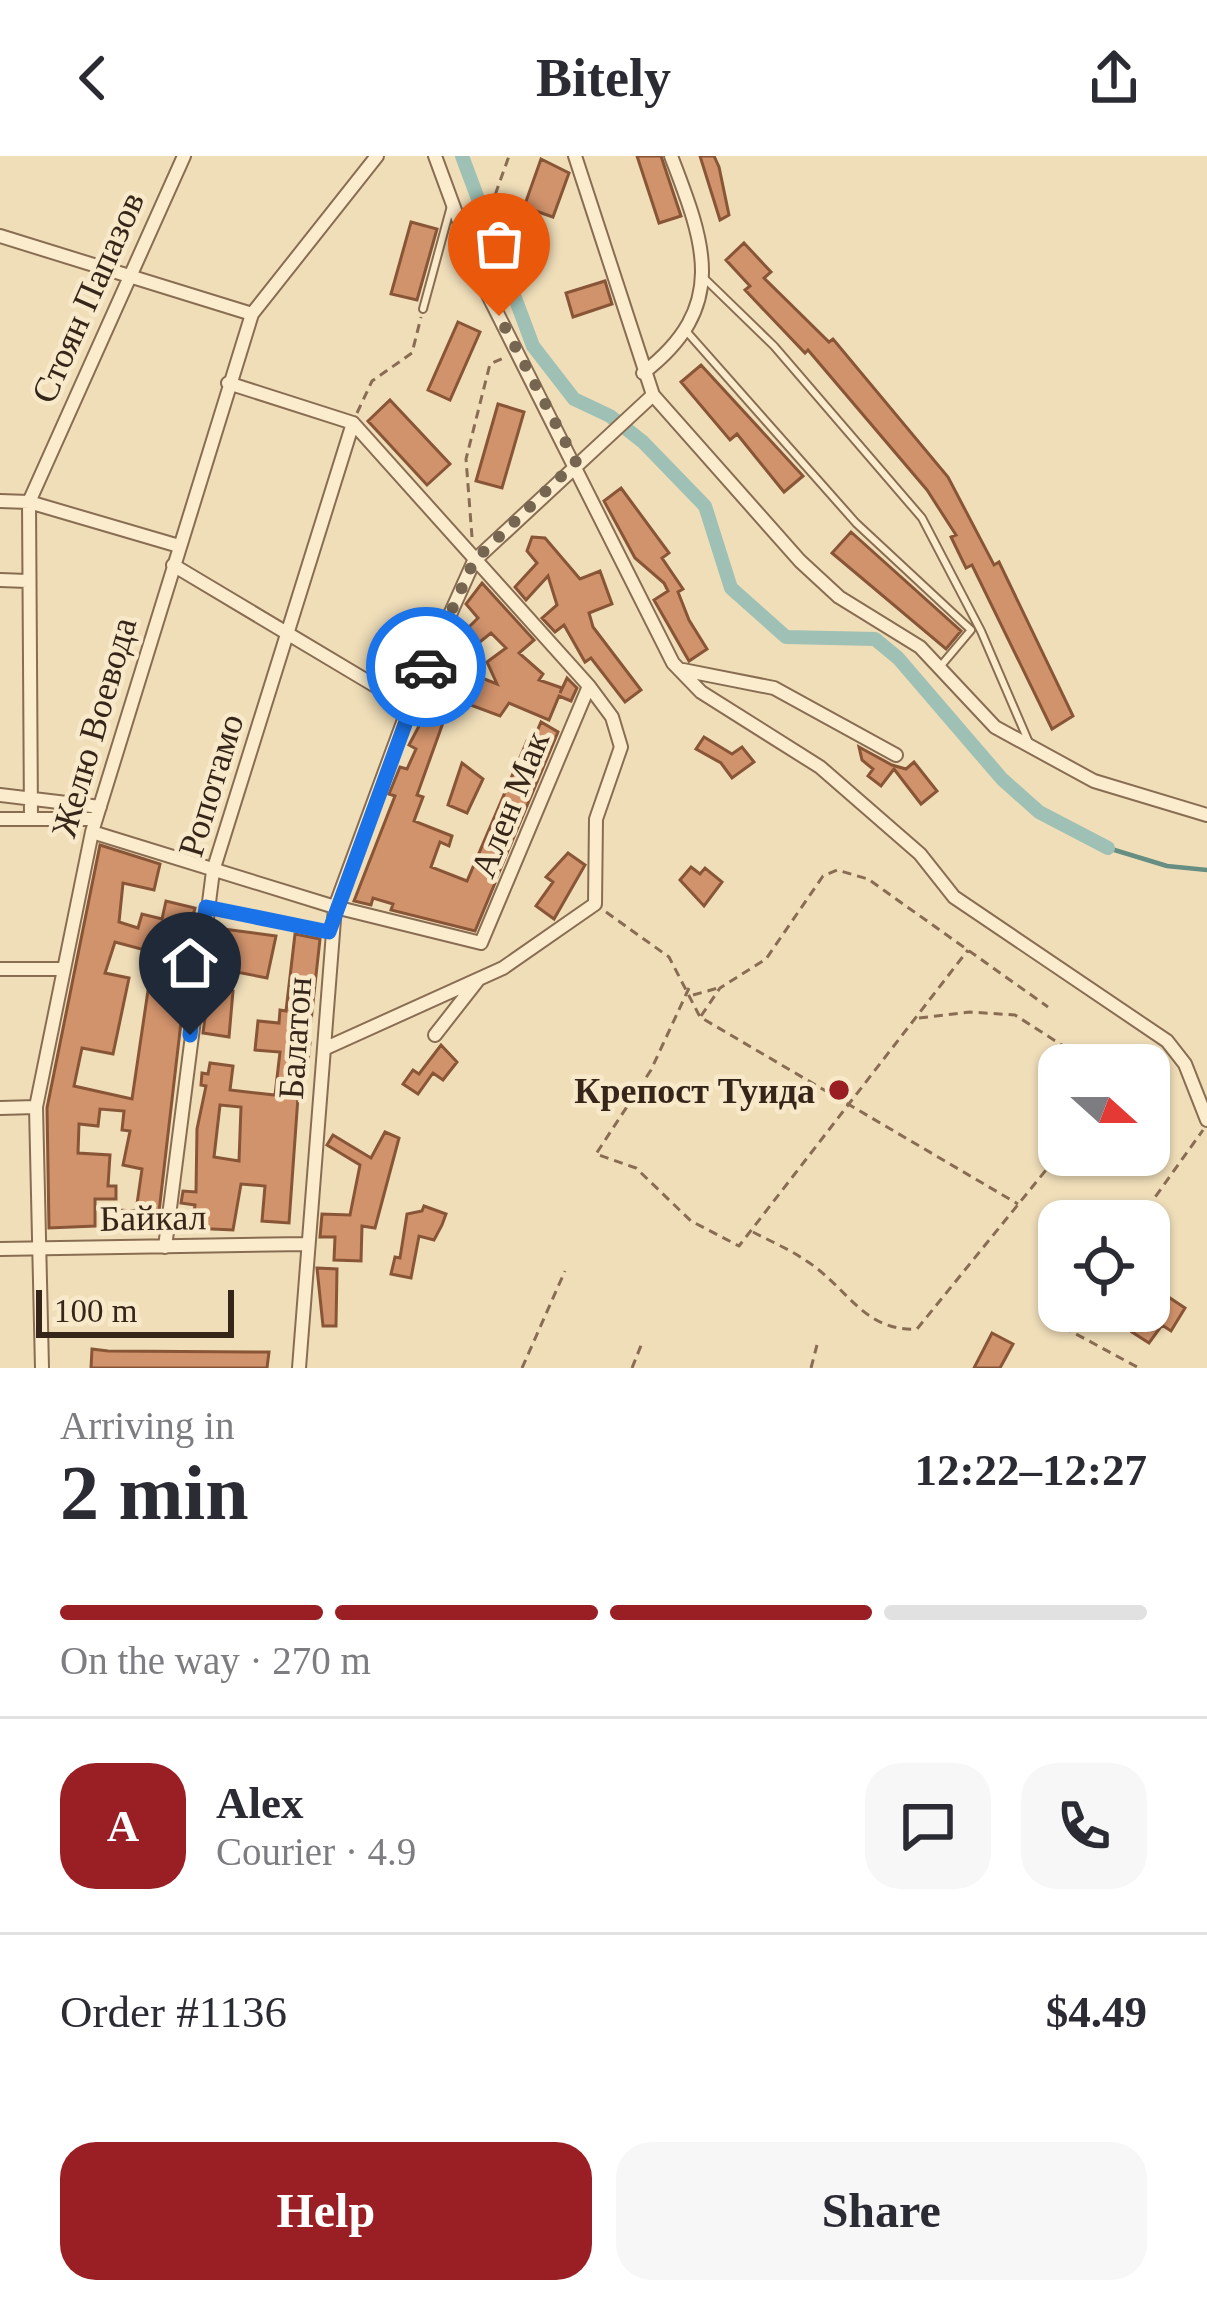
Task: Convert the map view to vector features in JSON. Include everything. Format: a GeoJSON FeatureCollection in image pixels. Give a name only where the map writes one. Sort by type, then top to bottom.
{"type":"FeatureCollection","features":[{"type":"Feature","properties":{"kind":"street","name":"Стоян Папазов"},"geometry":{"type":"LineString","coordinates":[[31,818],[28,502],[184,156]]}},
{"type":"Feature","properties":{"kind":"street","name":"Желю Воевода"},"geometry":{"type":"LineString","coordinates":[[42,1368],[35,1107],[96,819],[252,314],[376,156]]}},
{"type":"Feature","properties":{"kind":"street"},"geometry":{"type":"LineString","coordinates":[[435,156],[458,205],[481,281],[680,669],[701,692],[820,767],[880,817],[954,897],[1167,1041],[1185,1064],[1207,1122]]}},
{"type":"Feature","properties":{"kind":"street"},"geometry":{"type":"LineString","coordinates":[[575,156],[653,395],[800,561],[839,597],[880,617],[920,647],[994,727],[1094,781],[1207,815]]}},
{"type":"Feature","properties":{"kind":"street"},"geometry":{"type":"LineString","coordinates":[[643,373],[687,332],[704,278],[694,215],[671,156]]}},
{"type":"Feature","properties":{"kind":"street"},"geometry":{"type":"LineString","coordinates":[[0,236],[252,314]]}},
{"type":"Feature","properties":{"kind":"street"},"geometry":{"type":"LineString","coordinates":[[228,383],[353,423],[589,686],[611,717],[621,747],[596,819],[595,904],[535,948],[478,979],[326,1048]]}},
{"type":"Feature","properties":{"kind":"street","name":"Балатон"},"geometry":{"type":"LineString","coordinates":[[299,1368],[326,1048],[329,932],[335,907],[409,706],[474,561],[576,462],[610,440],[653,395]]}},
{"type":"Feature","properties":{"kind":"street","name":"Ропотамо"},"geometry":{"type":"LineString","coordinates":[[165,1247],[214,871],[353,423]]}},
{"type":"Feature","properties":{"kind":"street"},"geometry":{"type":"LineString","coordinates":[[0,501],[28,502],[179,546]]}},
{"type":"Feature","properties":{"kind":"street"},"geometry":{"type":"LineString","coordinates":[[173,565],[409,706]]}},
{"type":"Feature","properties":{"kind":"street"},"geometry":{"type":"LineString","coordinates":[[0,580],[28,581]]}},
{"type":"Feature","properties":{"kind":"street"},"geometry":{"type":"LineString","coordinates":[[680,669],[774,688],[896,755]]}},
{"type":"Feature","properties":{"kind":"street","name":"Ален Мак"},"geometry":{"type":"LineString","coordinates":[[335,907],[483,943],[589,686]]}},
{"type":"Feature","properties":{"kind":"street"},"geometry":{"type":"LineString","coordinates":[[0,795],[30,796],[96,819],[214,871],[335,907]]}},
{"type":"Feature","properties":{"kind":"street"},"geometry":{"type":"LineString","coordinates":[[0,819],[96,819]]}},
{"type":"Feature","properties":{"kind":"street"},"geometry":{"type":"LineString","coordinates":[[0,969],[61,969]]}},
{"type":"Feature","properties":{"kind":"street"},"geometry":{"type":"LineString","coordinates":[[435,1035],[478,979]]}},
{"type":"Feature","properties":{"kind":"street"},"geometry":{"type":"LineString","coordinates":[[0,1108],[35,1107]]}},
{"type":"Feature","properties":{"kind":"street","name":"Байкал"},"geometry":{"type":"LineString","coordinates":[[0,1249],[306,1244]]}},
{"type":"Feature","properties":{"kind":"lane"},"geometry":{"type":"LineString","coordinates":[[423,309],[458,205]]}},
{"type":"Feature","properties":{"kind":"lane"},"geometry":{"type":"LineString","coordinates":[[704,278],[774,346],[922,518],[990,651],[1031,749]]}},
{"type":"Feature","properties":{"kind":"lane"},"geometry":{"type":"LineString","coordinates":[[687,332],[856,523],[971,630],[939,668]]}},
{"type":"Feature","properties":{"kind":"lane"},"geometry":{"type":"LineString","coordinates":[[206,907],[329,932]]}},
{"type":"Feature","properties":{"kind":"path"},"geometry":{"type":"LineString","coordinates":[[458,205],[494,198],[509,156]]}},
{"type":"Feature","properties":{"kind":"path"},"geometry":{"type":"LineString","coordinates":[[353,423],[372,381],[412,353],[423,309]]}},
{"type":"Feature","properties":{"kind":"path"},"geometry":{"type":"LineString","coordinates":[[474,561],[466,459],[471,434],[490,364],[518,351]]}},
{"type":"Feature","properties":{"kind":"path"},"geometry":{"type":"LineString","coordinates":[[692,996],[720,988],[766,959],[823,876],[837,870],[868,879],[1048,1007]]}},
{"type":"Feature","properties":{"kind":"path"},"geometry":{"type":"LineString","coordinates":[[595,904],[669,957],[700,1017],[1018,1204]]}},
{"type":"Feature","properties":{"kind":"path"},"geometry":{"type":"LineString","coordinates":[[688,988],[651,1070],[596,1154],[636,1168],[691,1221],[740,1246],[968,950]]}},
{"type":"Feature","properties":{"kind":"path"},"geometry":{"type":"LineString","coordinates":[[700,1017],[720,988]]}},
{"type":"Feature","properties":{"kind":"path"},"geometry":{"type":"LineString","coordinates":[[919,1018],[970,1012],[1015,1015],[1060,1044]]}},
{"type":"Feature","properties":{"kind":"path"},"geometry":{"type":"LineString","coordinates":[[1153,1200],[1207,1122]]}},
{"type":"Feature","properties":{"kind":"path"},"geometry":{"type":"LineString","coordinates":[[751,1232],[807,1261],[849,1295],[863,1317],[895,1330],[917,1329],[1041,1176]]}},
{"type":"Feature","properties":{"kind":"path"},"geometry":{"type":"LineString","coordinates":[[522,1368],[565,1271]]}},
{"type":"Feature","properties":{"kind":"path"},"geometry":{"type":"LineString","coordinates":[[1072,1332],[1139,1368]]}},
{"type":"Feature","properties":{"kind":"path"},"geometry":{"type":"LineString","coordinates":[[632,1368],[642,1343]]}},
{"type":"Feature","properties":{"kind":"path"},"geometry":{"type":"LineString","coordinates":[[811,1368],[817,1345]]}},
{"type":"Feature","properties":{"kind":"building"},"geometry":{"type":"Polygon","coordinates":[[[637,156],[661,156],[681,216],[659,223],[637,156]]]}},
{"type":"Feature","properties":{"kind":"building"},"geometry":{"type":"Polygon","coordinates":[[[700,156],[714,156],[719,167],[729,215],[720,220],[700,156]]]}},
{"type":"Feature","properties":{"kind":"building"},"geometry":{"type":"Polygon","coordinates":[[[541,159],[569,173],[553,217],[524,207],[541,159]]]}},
{"type":"Feature","properties":{"kind":"building"},"geometry":{"type":"Polygon","coordinates":[[[411,222],[437,229],[417,300],[391,294],[411,222]]]}},
{"type":"Feature","properties":{"kind":"building"},"geometry":{"type":"Polygon","coordinates":[[[744,243],[771,272],[764,278],[829,342],[833,339],[948,477],[994,565],[999,562],[1073,716],[1052,729],[972,565],[966,568],[951,537],[956,535],[927,490],[808,350],[805,353],[745,290],[750,286],[726,260],[744,243]]]}},
{"type":"Feature","properties":{"kind":"building"},"geometry":{"type":"Polygon","coordinates":[[[605,281],[612,304],[573,317],[566,293],[605,281]]]}},
{"type":"Feature","properties":{"kind":"building"},"geometry":{"type":"Polygon","coordinates":[[[458,322],[480,332],[450,400],[428,390],[458,322]]]}},
{"type":"Feature","properties":{"kind":"building"},"geometry":{"type":"Polygon","coordinates":[[[701,365],[803,476],[784,492],[737,434],[730,440],[681,382],[701,365]]]}},
{"type":"Feature","properties":{"kind":"building"},"geometry":{"type":"Polygon","coordinates":[[[390,400],[450,464],[427,485],[368,421],[390,400]]]}},
{"type":"Feature","properties":{"kind":"building"},"geometry":{"type":"Polygon","coordinates":[[[498,404],[524,412],[502,488],[476,481],[498,404]]]}},
{"type":"Feature","properties":{"kind":"building"},"geometry":{"type":"Polygon","coordinates":[[[621,488],[669,553],[662,558],[683,589],[678,592],[689,620],[707,649],[689,661],[654,600],[668,591],[664,583],[635,558],[604,501],[621,488]]]}},
{"type":"Feature","properties":{"kind":"building"},"geometry":{"type":"Polygon","coordinates":[[[851,532],[961,631],[946,649],[832,553],[851,532]]]}},
{"type":"Feature","properties":{"kind":"building"},"geometry":{"type":"Polygon","coordinates":[[[532,537],[545,538],[580,579],[600,571],[612,604],[589,613],[593,627],[641,690],[625,702],[591,658],[585,662],[564,625],[555,632],[542,618],[557,605],[548,576],[526,600],[515,587],[537,563],[527,551],[532,537]]]}},
{"type":"Feature","properties":{"kind":"building"},"geometry":{"type":"Polygon","coordinates":[[[482,583],[534,640],[519,653],[543,674],[539,680],[562,688],[560,693],[567,678],[577,688],[571,701],[559,696],[549,720],[509,703],[500,716],[457,700],[482,678],[497,684],[487,662],[506,648],[491,633],[471,649],[461,635],[478,618],[466,604],[482,583]]]}},
{"type":"Feature","properties":{"kind":"building"},"geometry":{"type":"Polygon","coordinates":[[[441,661],[462,670],[417,795],[423,797],[414,821],[452,836],[449,846],[440,842],[431,867],[467,881],[527,741],[532,743],[541,722],[558,732],[497,877],[486,873],[495,883],[475,931],[391,910],[393,904],[373,898],[371,905],[354,901],[395,796],[389,794],[400,767],[407,769],[416,749],[409,745],[437,692],[440,682],[433,679],[441,661]]]}},
{"type":"Feature","properties":{"kind":"building"},"geometry":{"type":"Polygon","coordinates":[[[704,737],[732,754],[742,747],[754,762],[732,778],[721,763],[696,749],[704,737]]]}},
{"type":"Feature","properties":{"kind":"building"},"geometry":{"type":"Polygon","coordinates":[[[859,747],[906,769],[914,762],[937,791],[921,804],[894,769],[881,786],[868,776],[873,769],[862,760],[859,747]]]}},
{"type":"Feature","properties":{"kind":"building"},"geometry":{"type":"Polygon","coordinates":[[[462,763],[483,779],[467,813],[448,805],[462,763]]]}},
{"type":"Feature","properties":{"kind":"building"},"geometry":{"type":"Polygon","coordinates":[[[100,845],[160,864],[154,890],[123,883],[119,922],[138,928],[142,914],[162,919],[166,901],[195,908],[190,927],[175,923],[168,944],[191,951],[187,965],[146,961],[149,951],[115,942],[105,973],[129,978],[113,1054],[82,1048],[74,1086],[132,1099],[150,977],[166,980],[160,1002],[183,1005],[157,1229],[118,1228],[118,1210],[136,1211],[142,1169],[123,1165],[130,1131],[122,1130],[124,1111],[100,1109],[98,1126],[79,1124],[78,1153],[110,1155],[108,1186],[116,1186],[116,1199],[95,1199],[95,1226],[49,1228],[47,1108],[100,845]]]}},
{"type":"Feature","properties":{"kind":"building"},"geometry":{"type":"Polygon","coordinates":[[[568,853],[585,865],[554,919],[536,906],[553,882],[546,877],[568,853]]]}},
{"type":"Feature","properties":{"kind":"building"},"geometry":{"type":"Polygon","coordinates":[[[691,867],[700,874],[705,868],[722,882],[704,906],[680,880],[691,867]]]}},
{"type":"Feature","properties":{"kind":"building"},"geometry":{"type":"Polygon","coordinates":[[[216,928],[276,936],[267,978],[211,967],[216,928]]]}},
{"type":"Feature","properties":{"kind":"building"},"geometry":{"type":"Polygon","coordinates":[[[295,934],[320,939],[311,1021],[305,1020],[302,1043],[310,1043],[307,1069],[300,1069],[289,1223],[262,1221],[265,1186],[241,1184],[233,1230],[192,1228],[195,1205],[181,1203],[183,1191],[196,1192],[197,1129],[206,1086],[201,1085],[202,1073],[208,1074],[210,1063],[233,1066],[230,1090],[275,1095],[280,1052],[255,1050],[258,1021],[279,1023],[280,1010],[286,1011],[295,934]],[[220,1105],[214,1157],[239,1161],[241,1107],[220,1105]]]}},
{"type":"Feature","properties":{"kind":"building"},"geometry":{"type":"Polygon","coordinates":[[[209,987],[233,991],[229,1037],[203,1033],[209,987]]]}},
{"type":"Feature","properties":{"kind":"building"},"geometry":{"type":"Polygon","coordinates":[[[441,1045],[457,1062],[443,1080],[433,1073],[418,1094],[403,1084],[413,1070],[419,1074],[441,1045]]]}},
{"type":"Feature","properties":{"kind":"building"},"geometry":{"type":"Polygon","coordinates":[[[385,1132],[399,1138],[375,1228],[362,1226],[361,1261],[334,1260],[335,1237],[320,1237],[322,1214],[350,1215],[360,1165],[327,1145],[333,1135],[371,1158],[385,1132]]]}},
{"type":"Feature","properties":{"kind":"building"},"geometry":{"type":"Polygon","coordinates":[[[424,1206],[446,1214],[442,1225],[434,1240],[419,1236],[411,1278],[391,1274],[395,1257],[400,1258],[407,1214],[422,1211],[424,1206]]]}},
{"type":"Feature","properties":{"kind":"building"},"geometry":{"type":"Polygon","coordinates":[[[317,1268],[337,1269],[336,1326],[323,1326],[317,1268]]]}},
{"type":"Feature","properties":{"kind":"building"},"geometry":{"type":"Polygon","coordinates":[[[1170,1298],[1185,1308],[1170,1330],[1170,1298]]]}},
{"type":"Feature","properties":{"kind":"building"},"geometry":{"type":"Polygon","coordinates":[[[1132,1332],[1157,1332],[1149,1343],[1132,1332]]]}},
{"type":"Feature","properties":{"kind":"building"},"geometry":{"type":"Polygon","coordinates":[[[992,1333],[1013,1344],[1000,1368],[974,1368],[992,1333]]]}},
{"type":"Feature","properties":{"kind":"building"},"geometry":{"type":"Polygon","coordinates":[[[92,1349],[269,1352],[267,1368],[91,1368],[92,1349]]]}},
{"type":"Feature","properties":{"kind":"waterway"},"geometry":{"type":"LineString","coordinates":[[462,156],[533,346],[574,399],[610,416],[643,442],[705,506],[731,588],[786,637],[875,639],[898,658],[1002,779],[1039,812],[1108,848]]}},
{"type":"Feature","properties":{"kind":"waterway"},"geometry":{"type":"LineString","coordinates":[[1108,848],[1167,866],[1207,870]]}},
{"type":"Feature","properties":{"kind":"way so far"},"geometry":{"type":"LineString","coordinates":[[426,667],[474,561],[576,462],[499,316]]}},
{"type":"Feature","properties":{"kind":"place","name":"Крепост Туида"},"geometry":{"type":"Point","coordinates":[839,1090]}},
{"type":"Feature","properties":{"kind":"route"},"geometry":{"type":"LineString","coordinates":[[190,1035],[206,907],[329,932],[426,667]]}}]}
